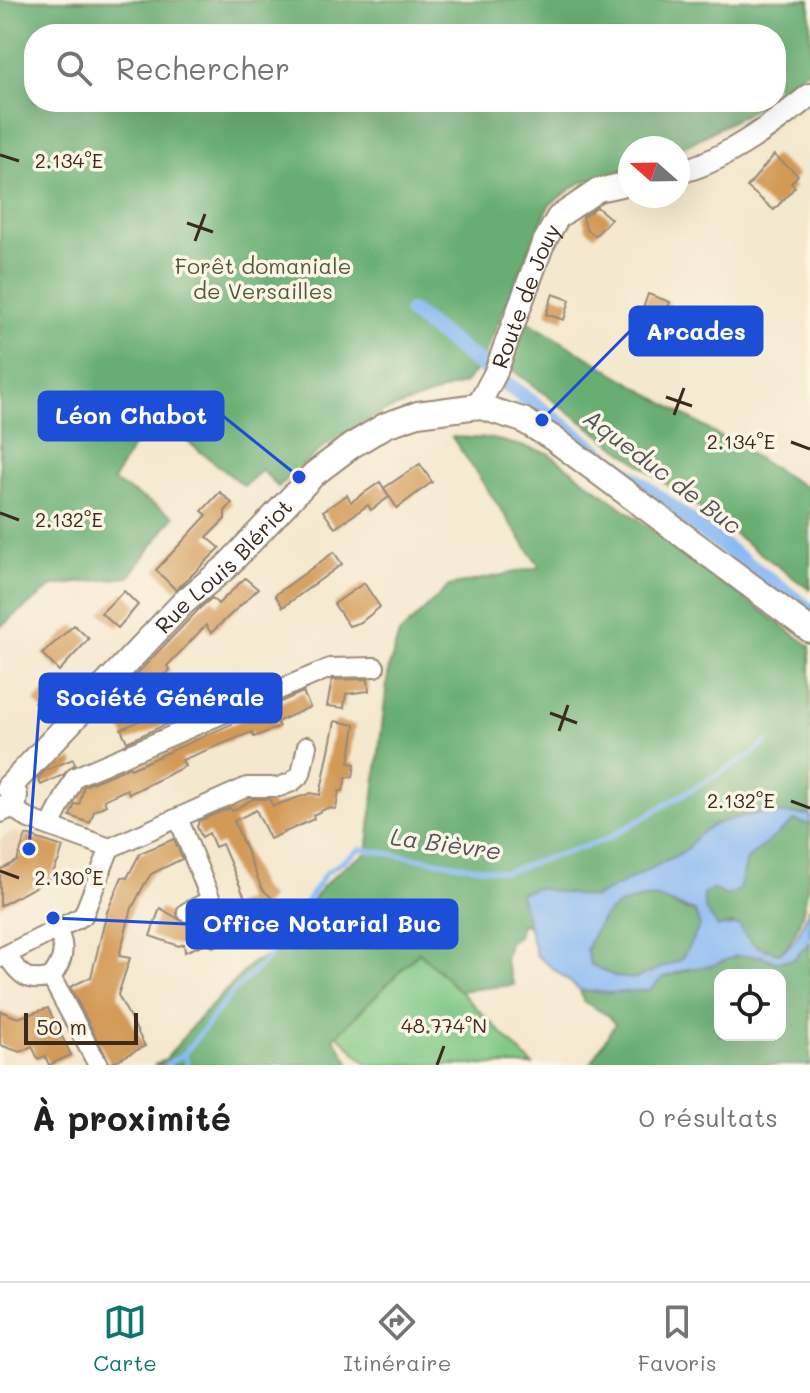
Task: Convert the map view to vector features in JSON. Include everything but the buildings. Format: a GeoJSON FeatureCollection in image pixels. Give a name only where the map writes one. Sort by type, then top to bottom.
{"type":"FeatureCollection","features":[{"type":"Feature","properties":{"kind":"main road"},"geometry":{"type":"LineString","coordinates":[[478,406],[523,420],[554,439],[810,630]]}},
{"type":"Feature","properties":{"kind":"main road","name":"Rue Louis Blériot"},"geometry":{"type":"LineString","coordinates":[[5,798],[184,602],[226,567],[314,474],[386,425],[418,414],[478,406]]}},
{"type":"Feature","properties":{"kind":"street"},"geometry":{"type":"LineString","coordinates":[[690,170],[779,120],[810,95]]}},
{"type":"Feature","properties":{"kind":"street","name":"Route de Jouy"},"geometry":{"type":"LineString","coordinates":[[478,406],[495,374],[542,246],[558,217],[598,190],[618,186]]}},
{"type":"Feature","properties":{"kind":"street"},"geometry":{"type":"LineString","coordinates":[[50,826],[75,777],[330,668],[375,667]]}},
{"type":"Feature","properties":{"kind":"street"},"geometry":{"type":"LineString","coordinates":[[5,798],[50,826],[110,848],[179,820],[247,787],[279,787],[292,782],[301,774],[307,746]]}},
{"type":"Feature","properties":{"kind":"street"},"geometry":{"type":"LineString","coordinates":[[179,820],[211,900],[187,912]]}},
{"type":"Feature","properties":{"kind":"street"},"geometry":{"type":"LineString","coordinates":[[57,930],[64,947],[58,969],[51,977],[28,979],[20,975],[4,957],[83,916],[110,848]]}},
{"type":"Feature","properties":{"kind":"street"},"geometry":{"type":"LineString","coordinates":[[51,977],[98,1065]]}},
{"type":"Feature","properties":{"kind":"shaded area"},"geometry":{"type":"Polygon","coordinates":[[[14,832],[25,835],[16,860],[0,868],[0,839],[14,832]]]}},
{"type":"Feature","properties":{"kind":"green space","name":"Forêt domaniale de Versailles"},"geometry":{"type":"Polygon","coordinates":[[[0,0],[810,0],[810,68],[786,87],[786,24],[24,24],[24,112],[748,112],[690,144],[690,136],[618,136],[618,172],[580,183],[549,205],[480,365],[465,383],[383,412],[326,445],[278,487],[262,470],[244,486],[169,427],[136,440],[113,481],[174,516],[129,577],[53,586],[0,627],[0,0]]]}},
{"type":"Feature","properties":{"kind":"green space"},"geometry":{"type":"Polygon","coordinates":[[[527,321],[810,490],[810,590],[508,367],[527,321]]]}},
{"type":"Feature","properties":{"kind":"green space"},"geometry":{"type":"Polygon","coordinates":[[[452,437],[494,439],[548,453],[810,646],[810,815],[761,813],[712,825],[687,850],[594,898],[536,888],[520,893],[531,926],[521,924],[518,936],[509,942],[505,961],[514,985],[459,991],[419,952],[334,1038],[351,1065],[154,1065],[166,1059],[194,1024],[253,962],[276,953],[322,887],[346,865],[367,853],[389,667],[399,634],[449,586],[540,567],[452,437]]]}},
{"type":"Feature","properties":{"kind":"green space"},"geometry":{"type":"Polygon","coordinates":[[[794,820],[810,825],[808,877],[803,912],[790,942],[780,953],[753,943],[732,923],[718,928],[706,911],[703,894],[712,889],[739,890],[747,859],[794,820]]]}},
{"type":"Feature","properties":{"kind":"green space"},"geometry":{"type":"Polygon","coordinates":[[[655,897],[694,911],[700,926],[681,960],[634,979],[616,977],[590,964],[586,951],[611,910],[629,901],[655,897]]]}},
{"type":"Feature","properties":{"kind":"green space"},"geometry":{"type":"Polygon","coordinates":[[[810,942],[810,1065],[590,1065],[615,1024],[607,1015],[583,1001],[580,990],[611,993],[736,956],[762,956],[775,962],[794,959],[810,942]]]}},
{"type":"Feature","properties":{"kind":"green space"},"geometry":{"type":"Polygon","coordinates":[[[420,951],[533,1065],[368,1065],[337,1034],[420,951]]]}},
{"type":"Feature","properties":{"kind":"water"},"geometry":{"type":"Polygon","coordinates":[[[761,813],[810,815],[810,825],[795,820],[747,859],[739,890],[727,896],[712,889],[703,894],[706,911],[718,927],[739,925],[755,945],[780,953],[795,938],[810,907],[810,942],[794,959],[775,962],[762,956],[736,956],[662,978],[650,990],[611,993],[580,990],[536,955],[520,893],[536,888],[594,898],[687,850],[709,828],[761,813]],[[655,897],[619,905],[604,917],[592,937],[586,950],[590,964],[616,977],[634,979],[681,960],[700,926],[695,911],[655,897]]]}},
{"type":"Feature","properties":{"kind":"waterway","name":"Aqueduc de Buc"},"geometry":{"type":"LineString","coordinates":[[411,312],[810,611]]}},
{"type":"Feature","properties":{"kind":"waterway","name":"La Bièvre"},"geometry":{"type":"LineString","coordinates":[[188,1065],[184,1054],[233,992],[268,958],[326,873],[360,849],[505,872],[605,840],[751,755],[767,742]]}},
{"type":"Feature","properties":{"kind":"waterway","name":"La Bièvre"},"geometry":{"type":"LineString","coordinates":[[166,1065],[184,1054]]}},
{"type":"Feature","properties":{"kind":"place","name":"Arcades"},"geometry":{"type":"Point","coordinates":[542,420]}},
{"type":"Feature","properties":{"kind":"place","name":"Léon Chabot"},"geometry":{"type":"Point","coordinates":[299,477]}},
{"type":"Feature","properties":{"kind":"place","name":"Société Générale"},"geometry":{"type":"Point","coordinates":[29,849]}},
{"type":"Feature","properties":{"kind":"place","name":"Office Notarial Buc"},"geometry":{"type":"Point","coordinates":[53,918]}}]}
